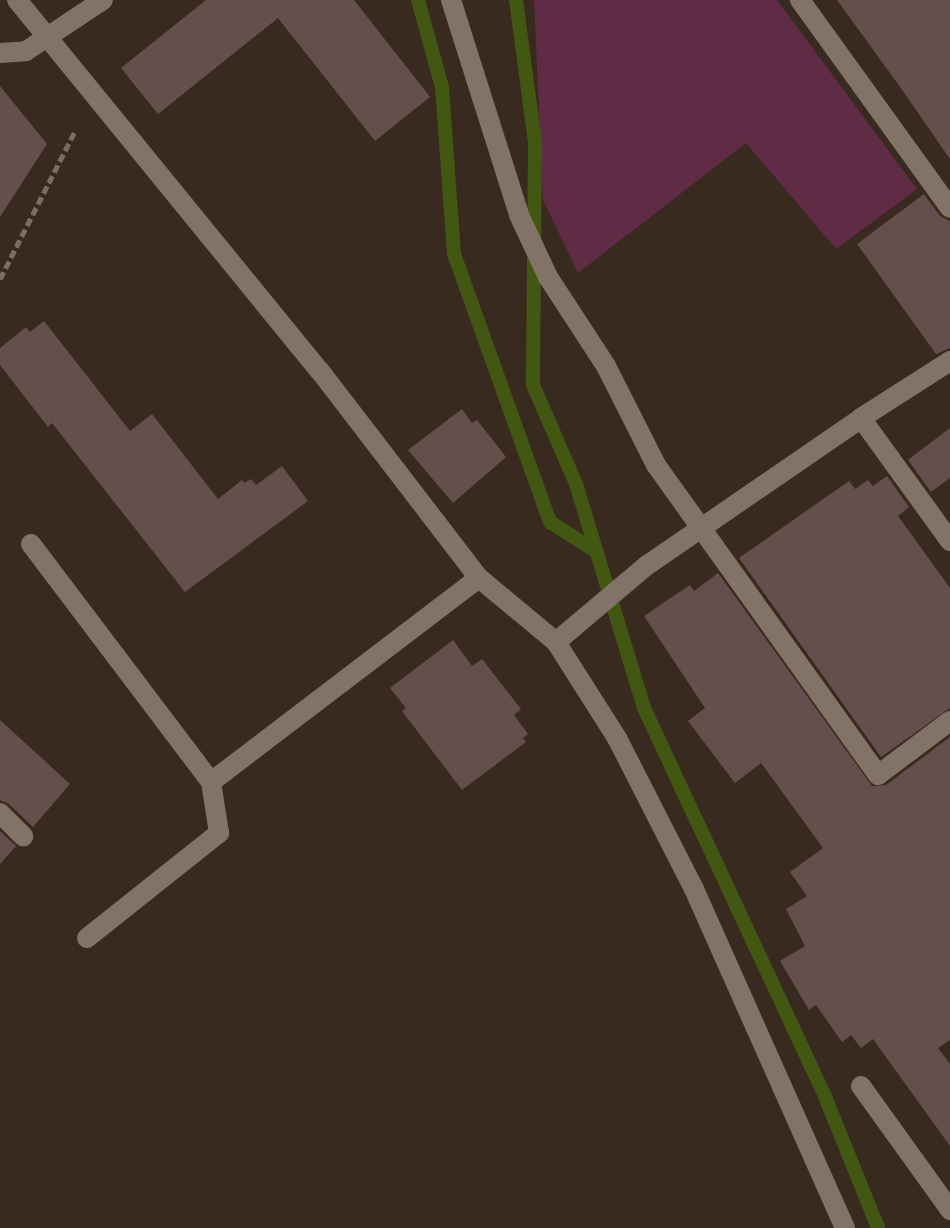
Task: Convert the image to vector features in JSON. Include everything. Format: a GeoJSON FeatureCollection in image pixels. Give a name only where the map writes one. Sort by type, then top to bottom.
{"type":"FeatureCollection","features":[{"type":"Feature","properties":{"kind":"street"},"geometry":{"type":"LineString","coordinates":[[17,0],[320,371],[479,578],[556,642],[617,738],[694,889],[845,1228]]}},
{"type":"Feature","properties":{"kind":"street"},"geometry":{"type":"LineString","coordinates":[[0,53],[26,51],[103,0]]}},
{"type":"Feature","properties":{"kind":"street"},"geometry":{"type":"LineString","coordinates":[[800,0],[950,208]]}},
{"type":"Feature","properties":{"kind":"street"},"geometry":{"type":"LineString","coordinates":[[457,5],[519,215],[548,277],[606,366],[656,465],[878,775],[950,721]]}},
{"type":"Feature","properties":{"kind":"street"},"geometry":{"type":"LineString","coordinates":[[556,642],[646,566],[861,418],[950,361]]}},
{"type":"Feature","properties":{"kind":"street"},"geometry":{"type":"LineString","coordinates":[[861,418],[950,541]]}},
{"type":"Feature","properties":{"kind":"street"},"geometry":{"type":"LineString","coordinates":[[31,544],[211,782],[219,833],[87,938]]}},
{"type":"Feature","properties":{"kind":"street"},"geometry":{"type":"LineString","coordinates":[[211,782],[479,578]]}},
{"type":"Feature","properties":{"kind":"street"},"geometry":{"type":"LineString","coordinates":[[0,813],[23,836]]}},
{"type":"Feature","properties":{"kind":"street"},"geometry":{"type":"LineString","coordinates":[[861,1086],[950,1210]]}},
{"type":"Feature","properties":{"kind":"path"},"geometry":{"type":"LineString","coordinates":[[0,279],[94,92]]}},
{"type":"Feature","properties":{"kind":"shaded area"},"geometry":{"type":"Polygon","coordinates":[[[534,0],[777,0],[917,189],[836,249],[746,143],[578,273],[543,200],[534,0]]]}},
{"type":"Feature","properties":{"kind":"building"},"geometry":{"type":"Polygon","coordinates":[[[206,0],[354,0],[430,97],[375,141],[278,18],[158,114],[121,68],[206,0]]]}},
{"type":"Feature","properties":{"kind":"building"},"geometry":{"type":"Polygon","coordinates":[[[837,0],[950,0],[950,159],[898,84],[837,0]]]}},
{"type":"Feature","properties":{"kind":"building"},"geometry":{"type":"Polygon","coordinates":[[[0,86],[47,144],[0,217],[0,86]]]}},
{"type":"Feature","properties":{"kind":"building"},"geometry":{"type":"Polygon","coordinates":[[[924,194],[940,216],[950,221],[950,348],[936,354],[857,244],[924,194]]]}},
{"type":"Feature","properties":{"kind":"building"},"geometry":{"type":"Polygon","coordinates":[[[44,321],[130,431],[152,414],[218,499],[242,480],[244,483],[251,479],[256,485],[282,466],[308,501],[185,592],[52,423],[48,427],[0,365],[0,348],[26,327],[30,332],[44,321]]]}},
{"type":"Feature","properties":{"kind":"building"},"geometry":{"type":"Polygon","coordinates":[[[462,409],[472,423],[477,420],[506,457],[453,503],[408,450],[462,409]]]}},
{"type":"Feature","properties":{"kind":"building"},"geometry":{"type":"Polygon","coordinates":[[[950,428],[950,478],[931,492],[908,460],[950,428]]]}},
{"type":"Feature","properties":{"kind":"building"},"geometry":{"type":"Polygon","coordinates":[[[887,476],[909,507],[898,516],[950,588],[950,708],[881,757],[739,558],[849,481],[855,489],[868,480],[873,486],[887,476]]]}},
{"type":"Feature","properties":{"kind":"building"},"geometry":{"type":"Polygon","coordinates":[[[718,573],[872,786],[886,785],[950,737],[950,1040],[938,1048],[950,1064],[950,1146],[873,1039],[861,1048],[851,1035],[842,1042],[816,1005],[809,1010],[780,961],[805,946],[786,909],[807,896],[790,872],[823,848],[761,763],[735,783],[688,721],[705,708],[644,616],[690,585],[694,591],[718,573]]]}},
{"type":"Feature","properties":{"kind":"building"},"geometry":{"type":"Polygon","coordinates":[[[453,640],[472,666],[482,659],[521,709],[514,715],[528,734],[523,738],[526,742],[462,790],[402,711],[406,708],[390,688],[453,640]]]}},
{"type":"Feature","properties":{"kind":"building"},"geometry":{"type":"Polygon","coordinates":[[[0,720],[70,784],[33,827],[9,804],[0,800],[0,720]]]}},
{"type":"Feature","properties":{"kind":"building"},"geometry":{"type":"Polygon","coordinates":[[[0,831],[16,846],[0,864],[0,831]]]}},
{"type":"Feature","properties":{"kind":"waterway"},"geometry":{"type":"LineString","coordinates":[[418,0],[442,87],[454,254],[550,522],[597,552]]}},
{"type":"Feature","properties":{"kind":"waterway"},"geometry":{"type":"LineString","coordinates":[[516,0],[535,143],[533,385],[576,484],[644,708],[826,1099],[878,1228]]}}]}
